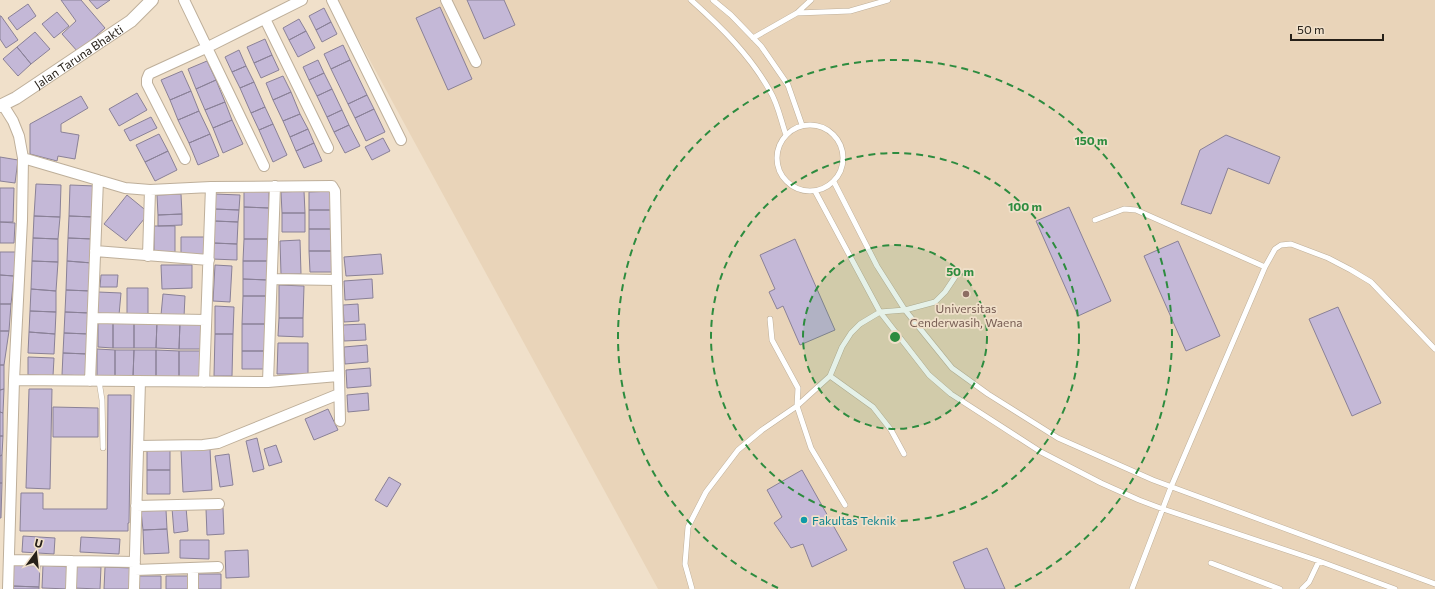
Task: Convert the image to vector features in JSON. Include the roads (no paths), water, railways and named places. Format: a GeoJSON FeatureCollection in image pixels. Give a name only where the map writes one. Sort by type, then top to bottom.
{"type":"FeatureCollection","features":[{"type":"Feature","properties":{"kind":"street","name":"Jalan Taruna Bhakti"},"geometry":{"type":"LineString","coordinates":[[2,105],[16,98],[131,21],[152,0]]}},
{"type":"Feature","properties":{"kind":"street"},"geometry":{"type":"LineString","coordinates":[[184,0],[208,47],[264,166]]}},
{"type":"Feature","properties":{"kind":"street"},"geometry":{"type":"LineString","coordinates":[[185,159],[147,84],[149,74],[208,47],[302,0]]}},
{"type":"Feature","properties":{"kind":"street"},"geometry":{"type":"LineString","coordinates":[[332,0],[401,140]]}},
{"type":"Feature","properties":{"kind":"street"},"geometry":{"type":"LineString","coordinates":[[446,0],[476,62]]}},
{"type":"Feature","properties":{"kind":"street"},"geometry":{"type":"LineString","coordinates":[[265,19],[328,148]]}},
{"type":"Feature","properties":{"kind":"street"},"geometry":{"type":"LineString","coordinates":[[2,105],[13,121],[19,136],[23,158],[22,228],[14,380],[8,589]]}},
{"type":"Feature","properties":{"kind":"street"},"geometry":{"type":"LineString","coordinates":[[23,158],[125,188],[150,190],[275,186],[329,186],[334,188],[340,421]]}},
{"type":"Feature","properties":{"kind":"street"},"geometry":{"type":"LineString","coordinates":[[95,381],[93,318],[98,180]]}},
{"type":"Feature","properties":{"kind":"street"},"geometry":{"type":"LineString","coordinates":[[268,382],[275,186]]}},
{"type":"Feature","properties":{"kind":"street"},"geometry":{"type":"LineString","coordinates":[[204,382],[211,187]]}},
{"type":"Feature","properties":{"kind":"street"},"geometry":{"type":"LineString","coordinates":[[148,256],[150,190]]}},
{"type":"Feature","properties":{"kind":"street"},"geometry":{"type":"LineString","coordinates":[[95,251],[209,260]]}},
{"type":"Feature","properties":{"kind":"street"},"geometry":{"type":"LineString","coordinates":[[272,279],[337,280]]}},
{"type":"Feature","properties":{"kind":"street"},"geometry":{"type":"LineString","coordinates":[[93,318],[206,320]]}},
{"type":"Feature","properties":{"kind":"street"},"geometry":{"type":"LineString","coordinates":[[14,380],[268,382],[338,376]]}},
{"type":"Feature","properties":{"kind":"street"},"geometry":{"type":"LineString","coordinates":[[134,589],[140,381]]}},
{"type":"Feature","properties":{"kind":"street"},"geometry":{"type":"LineString","coordinates":[[138,446],[203,445],[218,443],[339,394]]}},
{"type":"Feature","properties":{"kind":"street"},"geometry":{"type":"LineString","coordinates":[[136,506],[219,504]]}},
{"type":"Feature","properties":{"kind":"street"},"geometry":{"type":"LineString","coordinates":[[9,560],[72,561],[135,566],[193,568],[218,567]]}},
{"type":"Feature","properties":{"kind":"street"},"geometry":{"type":"LineString","coordinates":[[71,589],[72,561]]}},
{"type":"Feature","properties":{"kind":"street"},"geometry":{"type":"LineString","coordinates":[[193,568],[193,589]]}},
{"type":"Feature","properties":{"kind":"lane"},"geometry":{"type":"LineString","coordinates":[[691,0],[718,24],[750,58],[771,92],[786,135]]}},
{"type":"Feature","properties":{"kind":"lane"},"geometry":{"type":"LineString","coordinates":[[713,0],[761,46],[788,84],[802,125]]}},
{"type":"Feature","properties":{"kind":"lane"},"geometry":{"type":"LineString","coordinates":[[753,38],[797,13],[811,0]]}},
{"type":"Feature","properties":{"kind":"lane"},"geometry":{"type":"LineString","coordinates":[[797,13],[850,11],[888,0]]}},
{"type":"Feature","properties":{"kind":"lane"},"geometry":{"type":"LineString","coordinates":[[802,125],[820,126],[835,134],[843,150],[843,167],[834,182],[826,188],[815,191],[804,191],[792,186],[784,178],[778,168],[777,156],[780,144],[786,135],[802,125]]}},
{"type":"Feature","properties":{"kind":"lane"},"geometry":{"type":"LineString","coordinates":[[834,182],[877,266],[905,310],[952,368],[988,394],[1058,438],[1153,480],[1435,584]]}},
{"type":"Feature","properties":{"kind":"lane"},"geometry":{"type":"LineString","coordinates":[[815,191],[880,312],[928,375],[951,394],[1040,452],[1120,492],[1163,510],[1318,560],[1396,589]]}},
{"type":"Feature","properties":{"kind":"lane"},"geometry":{"type":"LineString","coordinates":[[1095,220],[1124,209],[1136,210],[1266,267]]}},
{"type":"Feature","properties":{"kind":"lane"},"geometry":{"type":"LineString","coordinates":[[1132,589],[1171,487],[1275,249],[1281,245],[1291,244],[1328,258],[1371,282],[1435,349]]}},
{"type":"Feature","properties":{"kind":"lane"},"geometry":{"type":"LineString","coordinates":[[692,589],[686,564],[688,527],[706,492],[738,450],[762,430],[797,406],[830,376],[842,347],[850,333],[860,324],[880,312],[905,310],[935,302],[959,270]]}},
{"type":"Feature","properties":{"kind":"lane"},"geometry":{"type":"LineString","coordinates":[[770,319],[772,340],[798,388],[797,406],[811,448],[846,505]]}},
{"type":"Feature","properties":{"kind":"lane"},"geometry":{"type":"LineString","coordinates":[[830,376],[874,407],[891,430],[904,454]]}},
{"type":"Feature","properties":{"kind":"lane"},"geometry":{"type":"LineString","coordinates":[[95,381],[102,400],[103,448]]}},
{"type":"Feature","properties":{"kind":"lane"},"geometry":{"type":"LineString","coordinates":[[1302,589],[1309,582],[1318,560]]}},
{"type":"Feature","properties":{"kind":"lane"},"geometry":{"type":"LineString","coordinates":[[1211,563],[1280,589]]}},
{"type":"Feature","properties":{"kind":"place","name":"Universitas Cenderwasih, Waena"},"geometry":{"type":"Point","coordinates":[966,294]}},
{"type":"Feature","properties":{"kind":"place","name":"Fakultas Teknik"},"geometry":{"type":"Point","coordinates":[804,520]}}]}
